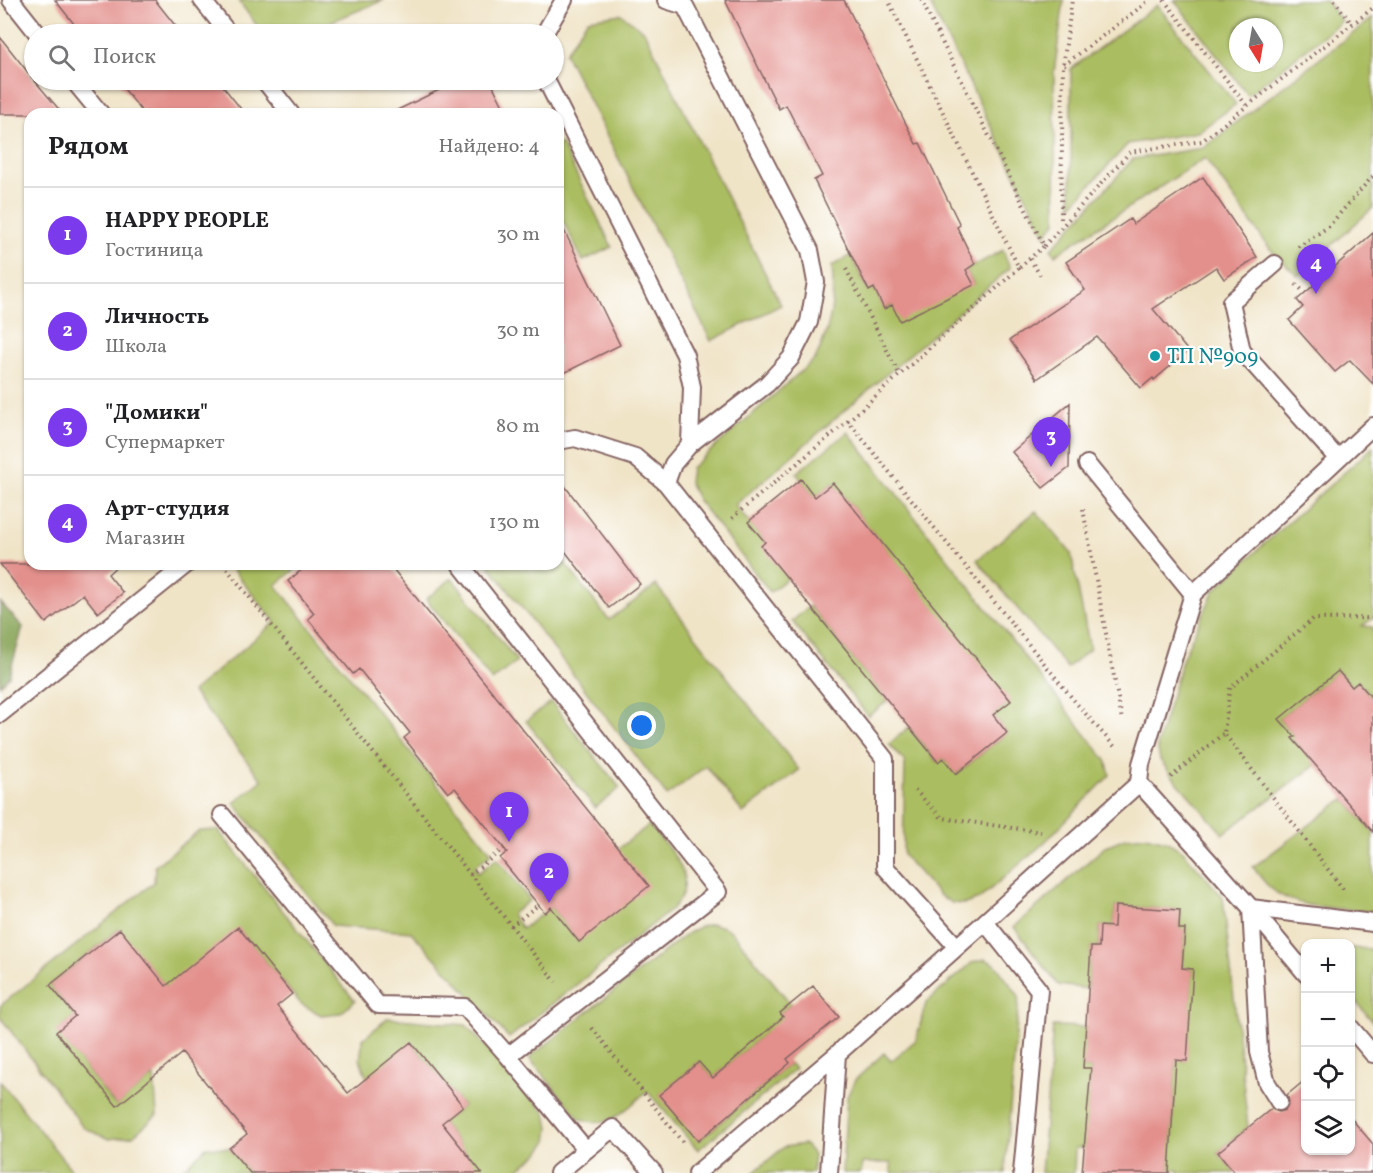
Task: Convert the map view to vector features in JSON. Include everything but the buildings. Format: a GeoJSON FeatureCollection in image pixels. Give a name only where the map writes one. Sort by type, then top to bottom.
{"type":"FeatureCollection","features":[{"type":"Feature","properties":{"kind":"lane"},"geometry":{"type":"LineString","coordinates":[[11,0],[30,24]]}},
{"type":"Feature","properties":{"kind":"lane"},"geometry":{"type":"LineString","coordinates":[[202,0],[221,24]]}},
{"type":"Feature","properties":{"kind":"lane"},"geometry":{"type":"LineString","coordinates":[[550,24],[564,0]]}},
{"type":"Feature","properties":{"kind":"lane"},"geometry":{"type":"LineString","coordinates":[[666,0],[685,6],[810,250],[816,282],[809,322],[791,358],[767,384],[690,444],[673,464],[666,483]]}},
{"type":"Feature","properties":{"kind":"lane"},"geometry":{"type":"LineString","coordinates":[[82,90],[95,108]]}},
{"type":"Feature","properties":{"kind":"lane"},"geometry":{"type":"LineString","coordinates":[[272,90],[286,108]]}},
{"type":"Feature","properties":{"kind":"lane"},"geometry":{"type":"LineString","coordinates":[[551,90],[560,108]]}},
{"type":"Feature","properties":{"kind":"lane"},"geometry":{"type":"LineString","coordinates":[[564,116],[685,355],[692,387],[690,444]]}},
{"type":"Feature","properties":{"kind":"lane"},"geometry":{"type":"LineString","coordinates":[[1275,264],[1231,302],[1242,351],[1337,458]]}},
{"type":"Feature","properties":{"kind":"lane"},"geometry":{"type":"LineString","coordinates":[[1301,969],[1251,908],[1139,783],[1135,764],[1193,594],[1373,426]]}},
{"type":"Feature","properties":{"kind":"lane"},"geometry":{"type":"LineString","coordinates":[[564,440],[575,438],[635,457],[666,483],[885,759],[885,867],[957,946]]}},
{"type":"Feature","properties":{"kind":"lane"},"geometry":{"type":"LineString","coordinates":[[1087,464],[1193,594]]}},
{"type":"Feature","properties":{"kind":"lane"},"geometry":{"type":"LineString","coordinates":[[0,714],[179,570]]}},
{"type":"Feature","properties":{"kind":"lane"},"geometry":{"type":"LineString","coordinates":[[465,570],[718,892],[508,1056]]}},
{"type":"Feature","properties":{"kind":"lane"},"geometry":{"type":"LineString","coordinates":[[700,1170],[837,1054],[1139,783]]}},
{"type":"Feature","properties":{"kind":"lane"},"geometry":{"type":"LineString","coordinates":[[222,814],[378,1005],[465,1007],[586,1150]]}},
{"type":"Feature","properties":{"kind":"lane"},"geometry":{"type":"LineString","coordinates":[[1251,908],[1373,923]]}},
{"type":"Feature","properties":{"kind":"lane"},"geometry":{"type":"LineString","coordinates":[[1251,908],[1259,1052],[1267,1083],[1279,1102]]}},
{"type":"Feature","properties":{"kind":"lane"},"geometry":{"type":"LineString","coordinates":[[985,922],[1039,990],[1022,1173]]}},
{"type":"Feature","properties":{"kind":"lane"},"geometry":{"type":"LineString","coordinates":[[1355,1033],[1373,1054]]}},
{"type":"Feature","properties":{"kind":"lane"},"geometry":{"type":"LineString","coordinates":[[829,1173],[837,1054]]}},
{"type":"Feature","properties":{"kind":"lane"},"geometry":{"type":"LineString","coordinates":[[558,1173],[613,1128],[654,1173]]}},
{"type":"Feature","properties":{"kind":"path"},"geometry":{"type":"LineString","coordinates":[[888,0],[1019,268]]}},
{"type":"Feature","properties":{"kind":"path"},"geometry":{"type":"LineString","coordinates":[[921,0],[1044,246]]}},
{"type":"Feature","properties":{"kind":"path"},"geometry":{"type":"LineString","coordinates":[[1061,219],[1063,66],[1072,0]]}},
{"type":"Feature","properties":{"kind":"path"},"geometry":{"type":"LineString","coordinates":[[1063,66],[1150,0]]}},
{"type":"Feature","properties":{"kind":"path"},"geometry":{"type":"LineString","coordinates":[[1164,0],[1247,106]]}},
{"type":"Feature","properties":{"kind":"path"},"geometry":{"type":"LineString","coordinates":[[1334,0],[1352,24]]}},
{"type":"Feature","properties":{"kind":"path"},"geometry":{"type":"LineString","coordinates":[[709,537],[848,421],[1030,259],[1130,152],[1202,141],[1373,8]]}},
{"type":"Feature","properties":{"kind":"path"},"geometry":{"type":"LineString","coordinates":[[1275,264],[1328,227],[1373,176]]}},
{"type":"Feature","properties":{"kind":"path"},"geometry":{"type":"LineString","coordinates":[[1030,259],[1040,275]]}},
{"type":"Feature","properties":{"kind":"path"},"geometry":{"type":"LineString","coordinates":[[848,421],[1077,704],[1135,764],[1172,777],[1224,733],[1230,688],[1313,619],[1373,618]]}},
{"type":"Feature","properties":{"kind":"path"},"geometry":{"type":"LineString","coordinates":[[1099,479],[1081,496],[1135,764]]}},
{"type":"Feature","properties":{"kind":"path"},"geometry":{"type":"LineString","coordinates":[[228,570],[574,1005],[700,1170]]}},
{"type":"Feature","properties":{"kind":"path"},"geometry":{"type":"LineString","coordinates":[[1224,733],[1349,896]]}},
{"type":"Feature","properties":{"kind":"path"},"geometry":{"type":"LineString","coordinates":[[885,759],[942,818],[1046,833]]}},
{"type":"Feature","properties":{"kind":"path"},"geometry":{"type":"LineString","coordinates":[[470,875],[504,848]]}},
{"type":"Feature","properties":{"kind":"path"},"geometry":{"type":"LineString","coordinates":[[511,926],[538,905]]}},
{"type":"Feature","properties":{"kind":"green space"},"geometry":{"type":"Polygon","coordinates":[[[238,0],[384,0],[325,24],[256,24],[238,0]]]}},
{"type":"Feature","properties":{"kind":"green space"},"geometry":{"type":"Polygon","coordinates":[[[928,0],[1064,0],[1054,73],[1056,222],[1045,235],[928,0]]]}},
{"type":"Feature","properties":{"kind":"green space"},"geometry":{"type":"Polygon","coordinates":[[[1174,0],[1325,0],[1342,21],[1283,67],[1283,18],[1229,18],[1229,71],[1174,0]]]}},
{"type":"Feature","properties":{"kind":"green space"},"geometry":{"type":"Polygon","coordinates":[[[1157,5],[1236,104],[1198,132],[1128,144],[1071,206],[1071,69],[1157,5]]]}},
{"type":"Feature","properties":{"kind":"green space"},"geometry":{"type":"Polygon","coordinates":[[[621,14],[644,31],[781,305],[711,341],[565,53],[588,19],[621,14]]]}},
{"type":"Feature","properties":{"kind":"green space"},"geometry":{"type":"Polygon","coordinates":[[[1373,18],[1373,208],[1298,276],[1270,249],[1205,158],[1055,255],[1051,249],[1133,159],[1203,148],[1373,18]]]}},
{"type":"Feature","properties":{"kind":"green space"},"geometry":{"type":"Polygon","coordinates":[[[1230,72],[1277,72],[1248,95],[1230,72]]]}},
{"type":"Feature","properties":{"kind":"green space"},"geometry":{"type":"Polygon","coordinates":[[[564,149],[612,247],[583,261],[564,223],[564,149]]]}},
{"type":"Feature","properties":{"kind":"green space"},"geometry":{"type":"Polygon","coordinates":[[[1003,250],[1010,268],[735,505],[765,542],[788,578],[770,592],[697,499],[689,482],[691,468],[815,359],[831,314],[832,266],[851,255],[868,290],[874,288],[884,308],[974,284],[966,270],[1003,250]]]}},
{"type":"Feature","properties":{"kind":"green space"},"geometry":{"type":"Polygon","coordinates":[[[848,432],[1106,760],[1110,775],[1043,844],[979,899],[965,904],[952,903],[940,896],[903,855],[905,762],[889,744],[909,727],[937,762],[943,758],[957,774],[1007,733],[993,715],[1010,702],[833,483],[815,497],[796,473],[848,432]]]}},
{"type":"Feature","properties":{"kind":"green space"},"geometry":{"type":"Polygon","coordinates":[[[1373,447],[1373,618],[1362,626],[1373,627],[1373,699],[1358,682],[1352,687],[1338,671],[1279,719],[1316,765],[1223,834],[1160,760],[1157,745],[1183,657],[1214,591],[1373,447]]]}},
{"type":"Feature","properties":{"kind":"green space"},"geometry":{"type":"Polygon","coordinates":[[[1036,511],[1071,553],[1090,649],[1067,668],[977,560],[1036,511]]]}},
{"type":"Feature","properties":{"kind":"green space"},"geometry":{"type":"Polygon","coordinates":[[[564,562],[609,620],[656,585],[799,770],[743,813],[706,766],[667,796],[493,570],[564,570],[564,562]]]}},
{"type":"Feature","properties":{"kind":"green space"},"geometry":{"type":"Polygon","coordinates":[[[233,570],[295,570],[276,585],[492,853],[474,867],[478,873],[497,858],[530,900],[512,914],[522,929],[551,907],[579,942],[618,849],[649,825],[669,848],[684,875],[682,895],[678,901],[671,910],[509,1038],[411,932],[333,926],[234,803],[262,780],[192,692],[275,622],[233,570]]]}},
{"type":"Feature","properties":{"kind":"green space"},"geometry":{"type":"Polygon","coordinates":[[[452,578],[517,661],[492,681],[426,599],[452,578]]]}},
{"type":"Feature","properties":{"kind":"green space"},"geometry":{"type":"Polygon","coordinates":[[[0,602],[23,627],[9,676],[0,685],[0,602]]]}},
{"type":"Feature","properties":{"kind":"green space"},"geometry":{"type":"Polygon","coordinates":[[[810,606],[888,701],[868,716],[792,621],[810,606]]]}},
{"type":"Feature","properties":{"kind":"green space"},"geometry":{"type":"Polygon","coordinates":[[[551,702],[620,788],[595,808],[526,721],[551,702]]]}},
{"type":"Feature","properties":{"kind":"green space"},"geometry":{"type":"Polygon","coordinates":[[[1344,799],[1373,832],[1373,912],[1310,905],[1286,898],[1269,887],[1253,867],[1344,799]]]}},
{"type":"Feature","properties":{"kind":"green space"},"geometry":{"type":"Polygon","coordinates":[[[218,830],[355,1001],[341,1013],[321,1015],[301,1004],[238,928],[169,990],[119,929],[50,985],[75,1016],[57,1032],[116,1106],[154,1076],[157,1115],[133,1136],[109,1139],[84,1128],[0,1017],[0,1006],[154,882],[155,866],[199,831],[218,830]]]}},
{"type":"Feature","properties":{"kind":"green space"},"geometry":{"type":"Polygon","coordinates":[[[1146,836],[1166,841],[1183,851],[1223,897],[1248,1127],[1218,1152],[1235,1173],[1179,1173],[1179,1170],[1169,1169],[1176,1060],[1186,1061],[1193,969],[1182,968],[1185,930],[1179,929],[1180,910],[1115,906],[1114,927],[1100,926],[1099,947],[1091,947],[1088,989],[1058,985],[1014,927],[1106,846],[1125,838],[1146,836]]]}},
{"type":"Feature","properties":{"kind":"green space"},"geometry":{"type":"Polygon","coordinates":[[[712,924],[724,927],[733,933],[791,1004],[780,1013],[805,1044],[787,1059],[765,1033],[713,1078],[699,1062],[660,1095],[699,1141],[790,1063],[795,1069],[698,1150],[647,1091],[624,1111],[608,1120],[600,1122],[579,1118],[529,1058],[688,933],[701,926],[712,924]]]}},
{"type":"Feature","properties":{"kind":"green space"},"geometry":{"type":"Polygon","coordinates":[[[1355,948],[1373,949],[1373,1022],[1355,1001],[1355,948]]]}},
{"type":"Feature","properties":{"kind":"green space"},"geometry":{"type":"Polygon","coordinates":[[[985,959],[995,964],[1019,996],[1005,1173],[891,1173],[891,1163],[862,1163],[861,1173],[842,1173],[847,1097],[855,1080],[884,1053],[891,1061],[916,1040],[926,1003],[973,962],[985,959]]]}},
{"type":"Feature","properties":{"kind":"green space"},"geometry":{"type":"Polygon","coordinates":[[[388,1018],[466,1025],[546,1113],[549,1128],[547,1142],[539,1153],[514,1173],[468,1173],[476,1166],[442,1123],[463,1106],[412,1043],[367,1078],[360,1060],[363,1039],[388,1018]]]}},
{"type":"Feature","properties":{"kind":"green space"},"geometry":{"type":"Polygon","coordinates":[[[1053,1026],[1086,1027],[1084,1068],[1091,1068],[1085,1148],[1075,1148],[1074,1173],[1041,1173],[1053,1026]]]}},
{"type":"Feature","properties":{"kind":"green space"},"geometry":{"type":"Polygon","coordinates":[[[0,1081],[74,1173],[0,1173],[0,1081]]]}},
{"type":"Feature","properties":{"kind":"green space"},"geometry":{"type":"Polygon","coordinates":[[[804,1144],[814,1155],[812,1173],[753,1173],[784,1147],[804,1144]]]}},
{"type":"Feature","properties":{"kind":"green space"},"geometry":{"type":"Polygon","coordinates":[[[206,1147],[229,1148],[250,1173],[185,1173],[182,1170],[206,1147]]]}},
{"type":"Feature","properties":{"kind":"place","name":"Арт-студия"},"geometry":{"type":"Point","coordinates":[1316,294]}},
{"type":"Feature","properties":{"kind":"place","name":"ТП №909"},"geometry":{"type":"Point","coordinates":[1155,356]}},
{"type":"Feature","properties":{"kind":"place","name":"\"Домики\""},"geometry":{"type":"Point","coordinates":[1051,467]}},
{"type":"Feature","properties":{"kind":"place","name":"HAPPY PEOPLE"},"geometry":{"type":"Point","coordinates":[509,842]}},
{"type":"Feature","properties":{"kind":"place","name":"Личность"},"geometry":{"type":"Point","coordinates":[549,903]}}]}
